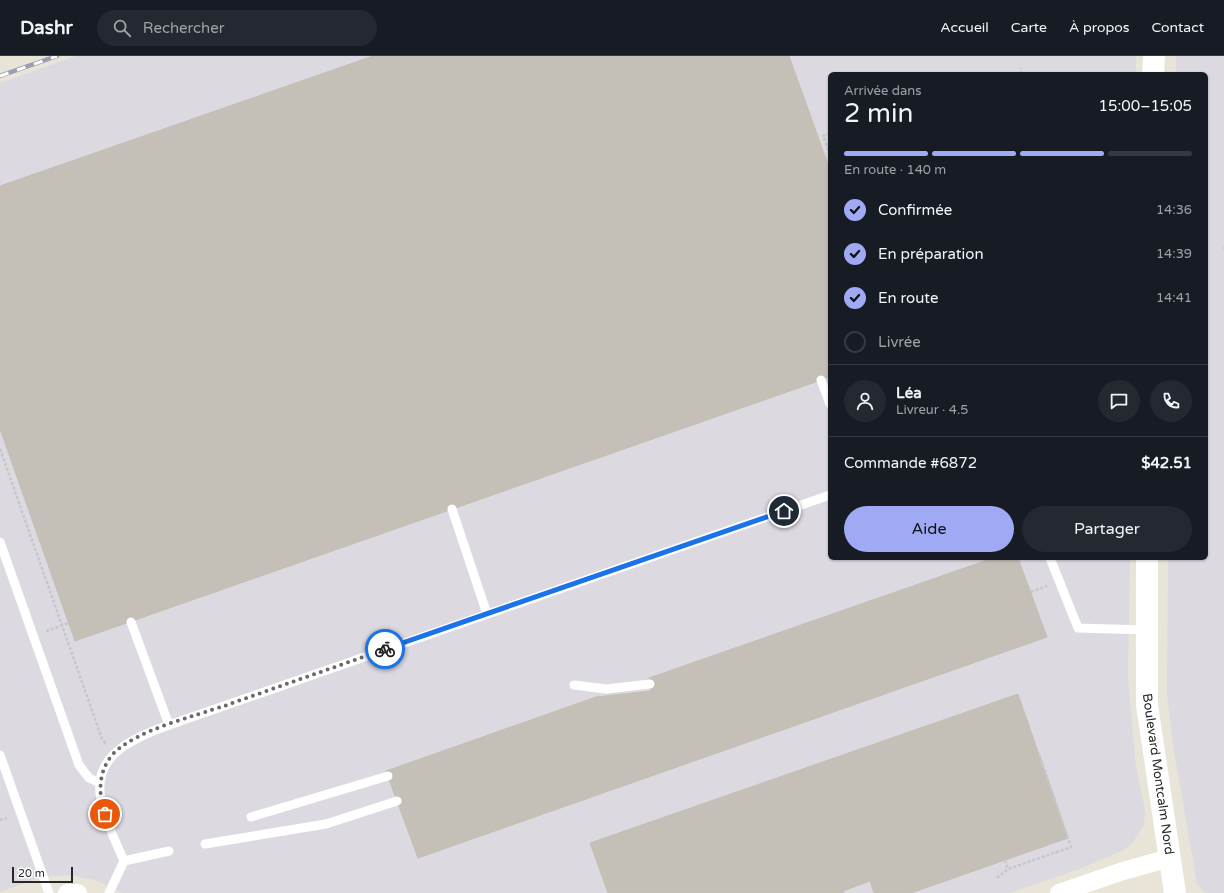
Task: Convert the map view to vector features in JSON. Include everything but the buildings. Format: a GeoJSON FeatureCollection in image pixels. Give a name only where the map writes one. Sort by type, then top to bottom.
{"type":"FeatureCollection","features":[{"type":"Feature","properties":{"kind":"street"},"geometry":{"type":"LineString","coordinates":[[1153,72],[1154,56]]}},
{"type":"Feature","properties":{"kind":"street","name":"Boulevard Montcalm Nord"},"geometry":{"type":"LineString","coordinates":[[1147,560],[1148,711],[1175,893]]}},
{"type":"Feature","properties":{"kind":"street"},"geometry":{"type":"LineString","coordinates":[[1059,893],[1123,871],[1170,858]]}},
{"type":"Feature","properties":{"kind":"street"},"geometry":{"type":"LineString","coordinates":[[67,893],[78,893]]}},
{"type":"Feature","properties":{"kind":"lane"},"geometry":{"type":"LineString","coordinates":[[821,380],[828,399]]}},
{"type":"Feature","properties":{"kind":"lane"},"geometry":{"type":"LineString","coordinates":[[109,893],[124,861],[102,805],[100,783],[104,768],[119,749],[141,736],[828,496]]}},
{"type":"Feature","properties":{"kind":"lane"},"geometry":{"type":"LineString","coordinates":[[452,509],[487,614]]}},
{"type":"Feature","properties":{"kind":"lane"},"geometry":{"type":"LineString","coordinates":[[0,542],[79,765],[89,778],[100,783]]}},
{"type":"Feature","properties":{"kind":"lane"},"geometry":{"type":"LineString","coordinates":[[1051,560],[1078,628],[1147,630]]}},
{"type":"Feature","properties":{"kind":"lane"},"geometry":{"type":"LineString","coordinates":[[131,622],[169,725]]}},
{"type":"Feature","properties":{"kind":"lane"},"geometry":{"type":"LineString","coordinates":[[574,685],[606,689],[650,684]]}},
{"type":"Feature","properties":{"kind":"lane"},"geometry":{"type":"LineString","coordinates":[[0,755],[49,893]]}},
{"type":"Feature","properties":{"kind":"lane"},"geometry":{"type":"LineString","coordinates":[[251,817],[388,776]]}},
{"type":"Feature","properties":{"kind":"lane"},"geometry":{"type":"LineString","coordinates":[[204,844],[326,824],[397,801]]}},
{"type":"Feature","properties":{"kind":"lane"},"geometry":{"type":"LineString","coordinates":[[124,861],[169,851]]}},
{"type":"Feature","properties":{"kind":"path"},"geometry":{"type":"LineString","coordinates":[[828,134],[823,136],[828,148]]}},
{"type":"Feature","properties":{"kind":"path"},"geometry":{"type":"LineString","coordinates":[[0,449],[102,738]]}},
{"type":"Feature","properties":{"kind":"path"},"geometry":{"type":"LineString","coordinates":[[41,632],[69,623]]}},
{"type":"Feature","properties":{"kind":"path"},"geometry":{"type":"LineString","coordinates":[[997,878],[1008,869],[1071,847],[1039,754]]}},
{"type":"Feature","properties":{"kind":"path"},"geometry":{"type":"LineString","coordinates":[[1005,860],[1008,869]]}},
{"type":"Feature","properties":{"kind":"shaded area"},"geometry":{"type":"Polygon","coordinates":[[[76,56],[1136,56],[1136,72],[828,72],[828,560],[1130,560],[1128,676],[1136,768],[1145,810],[1144,825],[1133,842],[1124,850],[1082,868],[1010,893],[122,893],[95,880],[70,875],[42,877],[0,892],[0,83],[76,56]]]}},
{"type":"Feature","properties":{"kind":"shaded area"},"geometry":{"type":"Polygon","coordinates":[[[1176,56],[1224,56],[1224,893],[1205,893],[1197,884],[1174,750],[1167,694],[1168,560],[1208,560],[1208,72],[1176,72],[1176,56]]]}},
{"type":"Feature","properties":{"kind":"railway"},"geometry":{"type":"LineString","coordinates":[[0,76],[57,56]]}},
{"type":"Feature","properties":{"kind":"way so far"},"geometry":{"type":"LineString","coordinates":[[105,814],[100,799],[101,776],[113,754],[133,739],[149,732],[385,649]]}},
{"type":"Feature","properties":{"kind":"route"},"geometry":{"type":"LineString","coordinates":[[385,649],[784,511]]}}]}
